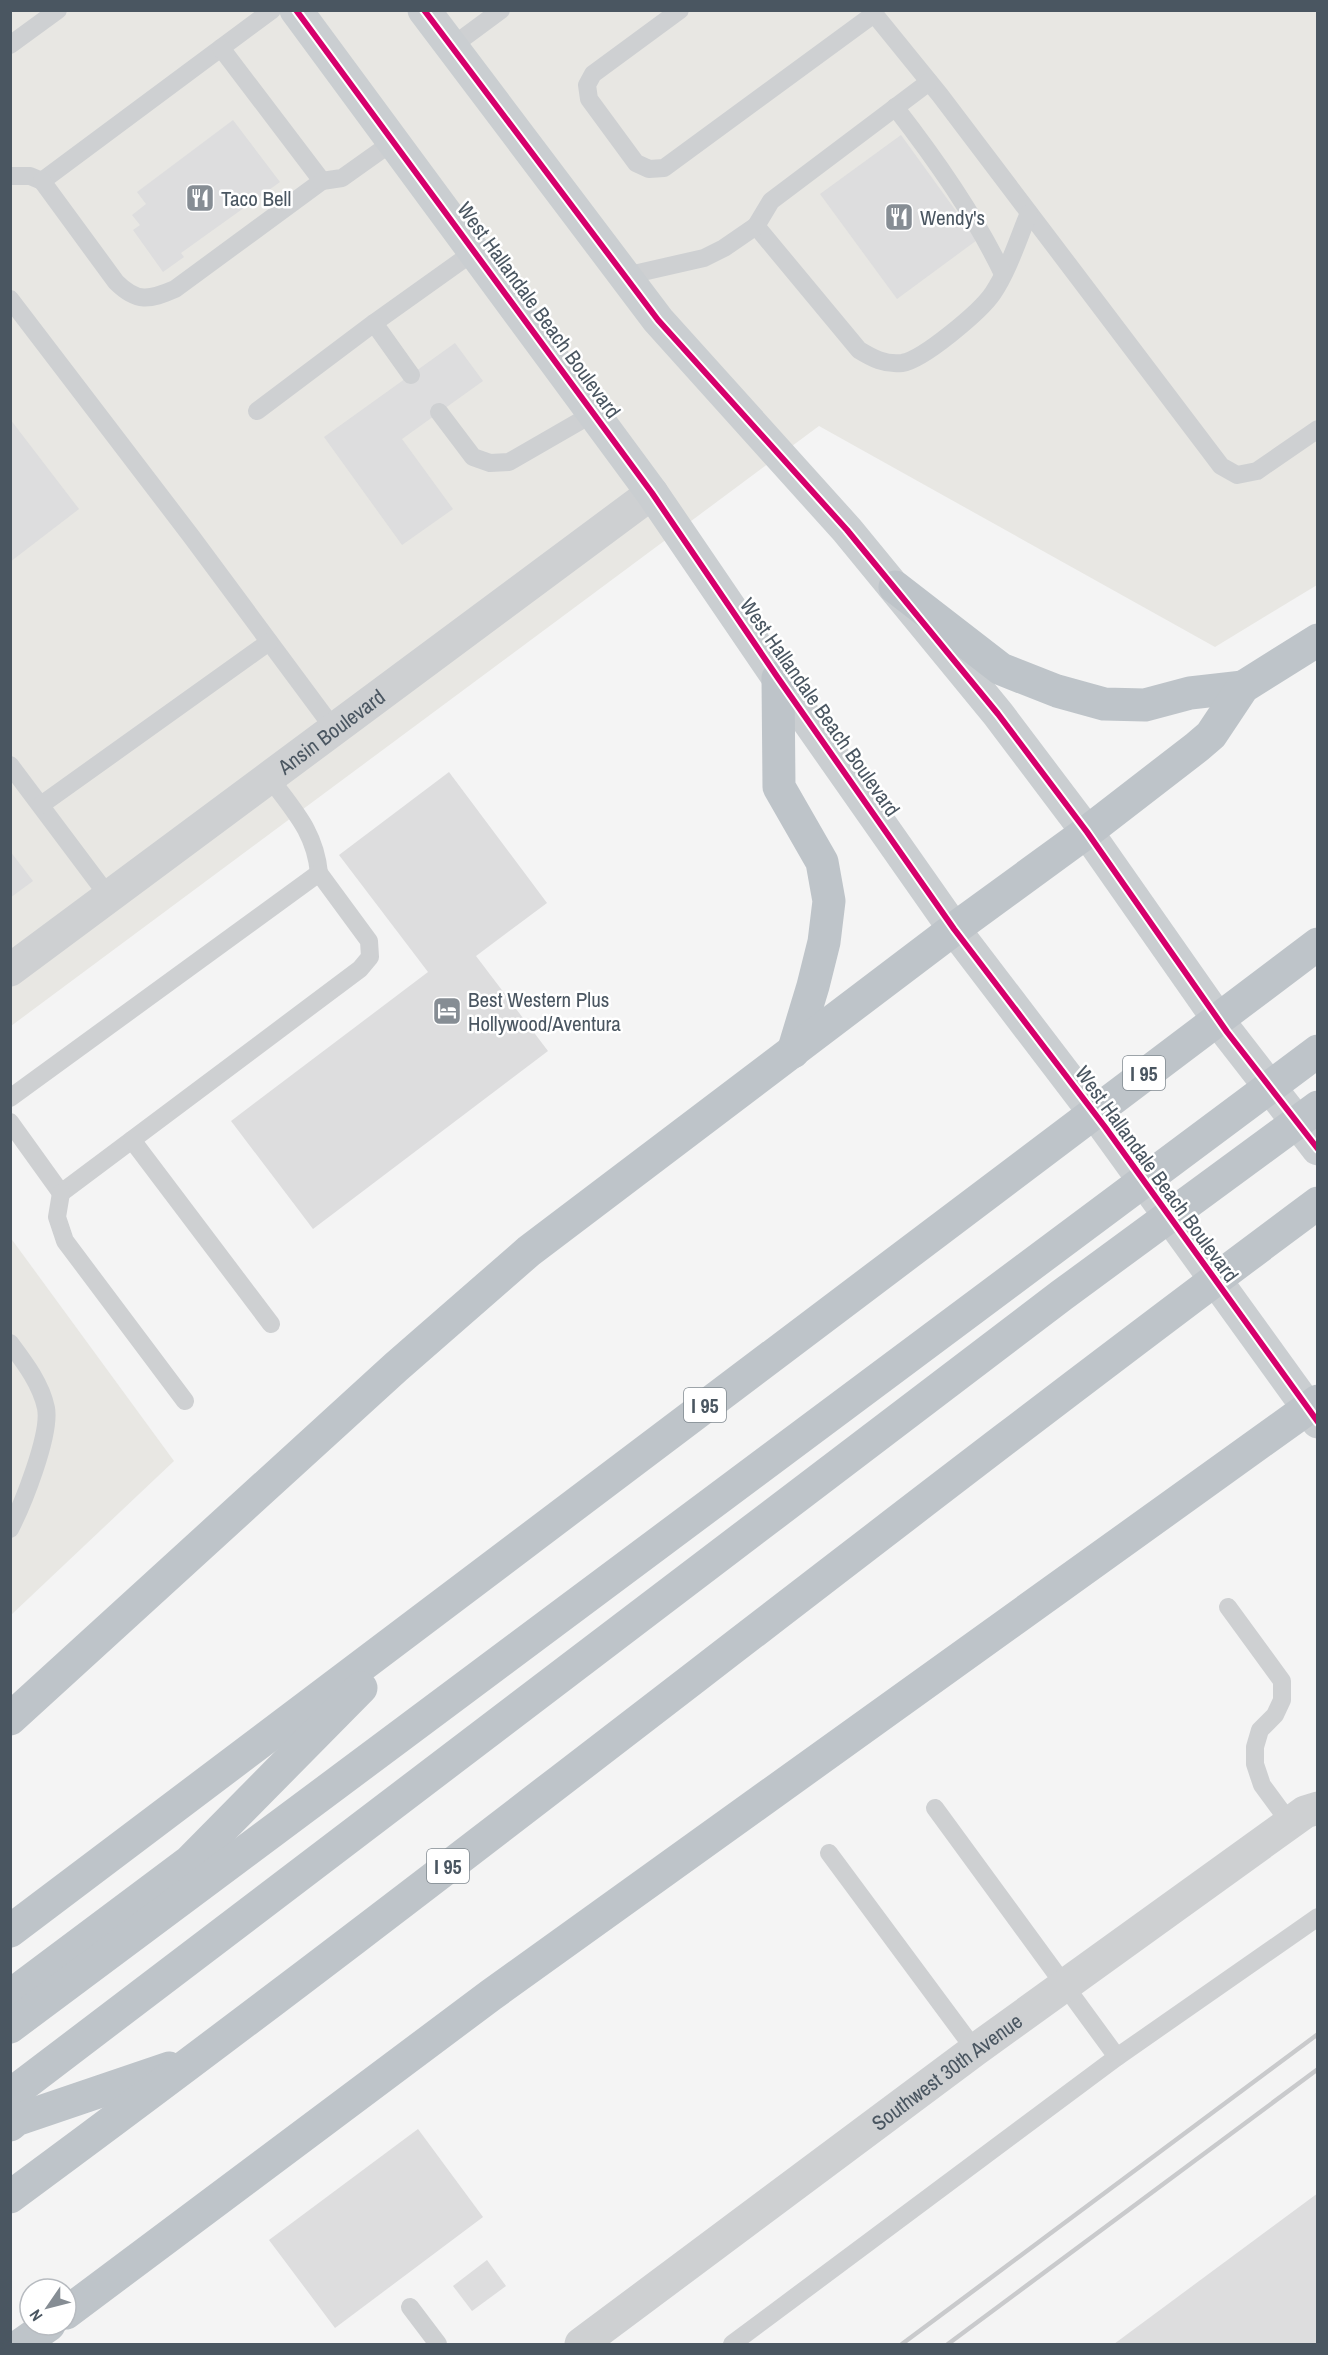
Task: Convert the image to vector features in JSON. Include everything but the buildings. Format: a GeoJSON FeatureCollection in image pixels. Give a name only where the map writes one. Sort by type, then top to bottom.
{"type":"FeatureCollection","features":[{"type":"Feature","properties":{"kind":"highway"},"geometry":{"type":"LineString","coordinates":[[895,587],[1001,669],[1057,691],[1104,704],[1145,705],[1190,693],[1243,687]]}},
{"type":"Feature","properties":{"kind":"highway"},"geometry":{"type":"LineString","coordinates":[[10,1719],[387,1375],[529,1251],[954,929],[1087,832],[1211,735],[1243,687],[1317,640]]}},
{"type":"Feature","properties":{"kind":"highway"},"geometry":{"type":"LineString","coordinates":[[778,678],[779,787],[822,862],[829,900],[819,964],[793,1052]]}},
{"type":"Feature","properties":{"kind":"highway","name":"I 95"},"geometry":{"type":"LineString","coordinates":[[10,1931],[441,1608],[970,1202],[1317,944]]}},
{"type":"Feature","properties":{"kind":"highway"},"geometry":{"type":"LineString","coordinates":[[10,2026],[1317,1051]]}},
{"type":"Feature","properties":{"kind":"highway"},"geometry":{"type":"LineString","coordinates":[[10,2095],[1062,1294],[1317,1107]]}},
{"type":"Feature","properties":{"kind":"highway","name":"I 95"},"geometry":{"type":"LineString","coordinates":[[10,2197],[199,2058],[1103,1362],[1317,1203]]}},
{"type":"Feature","properties":{"kind":"highway"},"geometry":{"type":"LineString","coordinates":[[78,2304],[491,1995],[1314,1410]]}},
{"type":"Feature","properties":{"kind":"highway"},"geometry":{"type":"LineString","coordinates":[[10,1996],[189,1862],[441,1608]]}},
{"type":"Feature","properties":{"kind":"highway"},"geometry":{"type":"LineString","coordinates":[[10,2124],[199,2058]]}},
{"type":"Feature","properties":{"kind":"main road","name":"West Hallandale Beach Boulevard"},"geometry":{"type":"LineString","coordinates":[[296,10],[652,493],[954,929],[1105,1127],[1314,1410]]}},
{"type":"Feature","properties":{"kind":"main road"},"geometry":{"type":"LineString","coordinates":[[424,10],[658,320],[848,530],[998,714],[1087,832],[1227,1032],[1317,1149]]}},
{"type":"Feature","properties":{"kind":"street","name":"Ansin Boulevard"},"geometry":{"type":"LineString","coordinates":[[10,970],[652,493]]}},
{"type":"Feature","properties":{"kind":"street","name":"Southwest 30th Avenue"},"geometry":{"type":"LineString","coordinates":[[581,2344],[975,2050],[1304,1816]]}},
{"type":"Feature","properties":{"kind":"lane"},"geometry":{"type":"LineString","coordinates":[[10,45],[58,10]]}},
{"type":"Feature","properties":{"kind":"lane"},"geometry":{"type":"LineString","coordinates":[[42,181],[272,10]]}},
{"type":"Feature","properties":{"kind":"lane"},"geometry":{"type":"LineString","coordinates":[[451,47],[501,10]]}},
{"type":"Feature","properties":{"kind":"lane"},"geometry":{"type":"LineString","coordinates":[[680,10],[593,74],[587,85],[589,99],[636,163],[649,169],[664,168],[873,12],[929,82],[1221,466],[1237,475],[1257,471],[1317,429]]}},
{"type":"Feature","properties":{"kind":"lane"},"geometry":{"type":"LineString","coordinates":[[221,48],[322,181]]}},
{"type":"Feature","properties":{"kind":"lane"},"geometry":{"type":"LineString","coordinates":[[624,276],[704,258],[724,248],[756,226],[771,201],[929,82]]}},
{"type":"Feature","properties":{"kind":"lane"},"geometry":{"type":"LineString","coordinates":[[895,107],[941,167],[984,235],[1004,274]]}},
{"type":"Feature","properties":{"kind":"lane"},"geometry":{"type":"LineString","coordinates":[[10,176],[30,176],[42,181],[116,282],[128,293],[142,298],[159,296],[175,289],[322,181],[342,178],[394,141]]}},
{"type":"Feature","properties":{"kind":"lane"},"geometry":{"type":"LineString","coordinates":[[756,226],[859,350],[878,361],[902,363],[920,356],[977,313],[1004,274],[1029,213]]}},
{"type":"Feature","properties":{"kind":"lane"},"geometry":{"type":"LineString","coordinates":[[257,411],[475,251]]}},
{"type":"Feature","properties":{"kind":"lane"},"geometry":{"type":"LineString","coordinates":[[10,299],[334,729]]}},
{"type":"Feature","properties":{"kind":"lane"},"geometry":{"type":"LineString","coordinates":[[374,323],[411,375]]}},
{"type":"Feature","properties":{"kind":"lane"},"geometry":{"type":"LineString","coordinates":[[439,412],[472,457],[490,463],[509,462],[594,413]]}},
{"type":"Feature","properties":{"kind":"lane"},"geometry":{"type":"LineString","coordinates":[[41,805],[269,642]]}},
{"type":"Feature","properties":{"kind":"lane"},"geometry":{"type":"LineString","coordinates":[[10,765],[109,897]]}},
{"type":"Feature","properties":{"kind":"lane"},"geometry":{"type":"LineString","coordinates":[[185,1401],[65,1241],[57,1217],[61,1193],[360,969],[370,957],[369,941],[319,873],[317,853],[309,832],[269,777]]}},
{"type":"Feature","properties":{"kind":"lane"},"geometry":{"type":"LineString","coordinates":[[10,1098],[319,873]]}},
{"type":"Feature","properties":{"kind":"lane"},"geometry":{"type":"LineString","coordinates":[[10,1122],[61,1193]]}},
{"type":"Feature","properties":{"kind":"lane"},"geometry":{"type":"LineString","coordinates":[[132,1140],[271,1324]]}},
{"type":"Feature","properties":{"kind":"lane"},"geometry":{"type":"LineString","coordinates":[[10,1343],[34,1376],[46,1410],[43,1442],[10,1529]]}},
{"type":"Feature","properties":{"kind":"lane"},"geometry":{"type":"LineString","coordinates":[[1228,1607],[1282,1681],[1282,1700],[1275,1715],[1260,1730],[1255,1747],[1255,1764],[1262,1785],[1304,1816]]}},
{"type":"Feature","properties":{"kind":"lane"},"geometry":{"type":"LineString","coordinates":[[935,1808],[1117,2057]]}},
{"type":"Feature","properties":{"kind":"lane"},"geometry":{"type":"LineString","coordinates":[[829,1853],[975,2050]]}},
{"type":"Feature","properties":{"kind":"lane"},"geometry":{"type":"LineString","coordinates":[[732,2344],[1117,2057],[1317,1917]]}},
{"type":"Feature","properties":{"kind":"lane"},"geometry":{"type":"LineString","coordinates":[[410,2307],[438,2344]]}},
{"type":"Feature","properties":{"kind":"shaded area"},"geometry":{"type":"Polygon","coordinates":[[[11,11],[1317,11],[1317,585],[1215,647],[819,426],[11,1026],[11,11]]]}},
{"type":"Feature","properties":{"kind":"shaded area"},"geometry":{"type":"Polygon","coordinates":[[[10,1237],[174,1461],[11,1615],[10,1615],[10,1237]]]}},
{"type":"Feature","properties":{"kind":"railway"},"geometry":{"type":"LineString","coordinates":[[902,2344],[1318,2034]]}},
{"type":"Feature","properties":{"kind":"railway"},"geometry":{"type":"LineString","coordinates":[[948,2344],[1318,2069]]}},
{"type":"Feature","properties":{"kind":"cycle path"},"geometry":{"type":"LineString","coordinates":[[296,10],[652,493],[954,929],[1105,1127],[1318,1422]]}},
{"type":"Feature","properties":{"kind":"cycle path"},"geometry":{"type":"LineString","coordinates":[[424,10],[658,320],[847,530],[998,714],[1087,832],[1227,1032],[1318,1149]]}},
{"type":"Feature","properties":{"kind":"place","name":"Taco Bell"},"geometry":{"type":"Point","coordinates":[200,198]}},
{"type":"Feature","properties":{"kind":"place","name":"Wendy's"},"geometry":{"type":"Point","coordinates":[899,217]}},
{"type":"Feature","properties":{"kind":"place","name":"Best Western Plus Hollywood/Aventura"},"geometry":{"type":"Point","coordinates":[447,1011]}}]}
